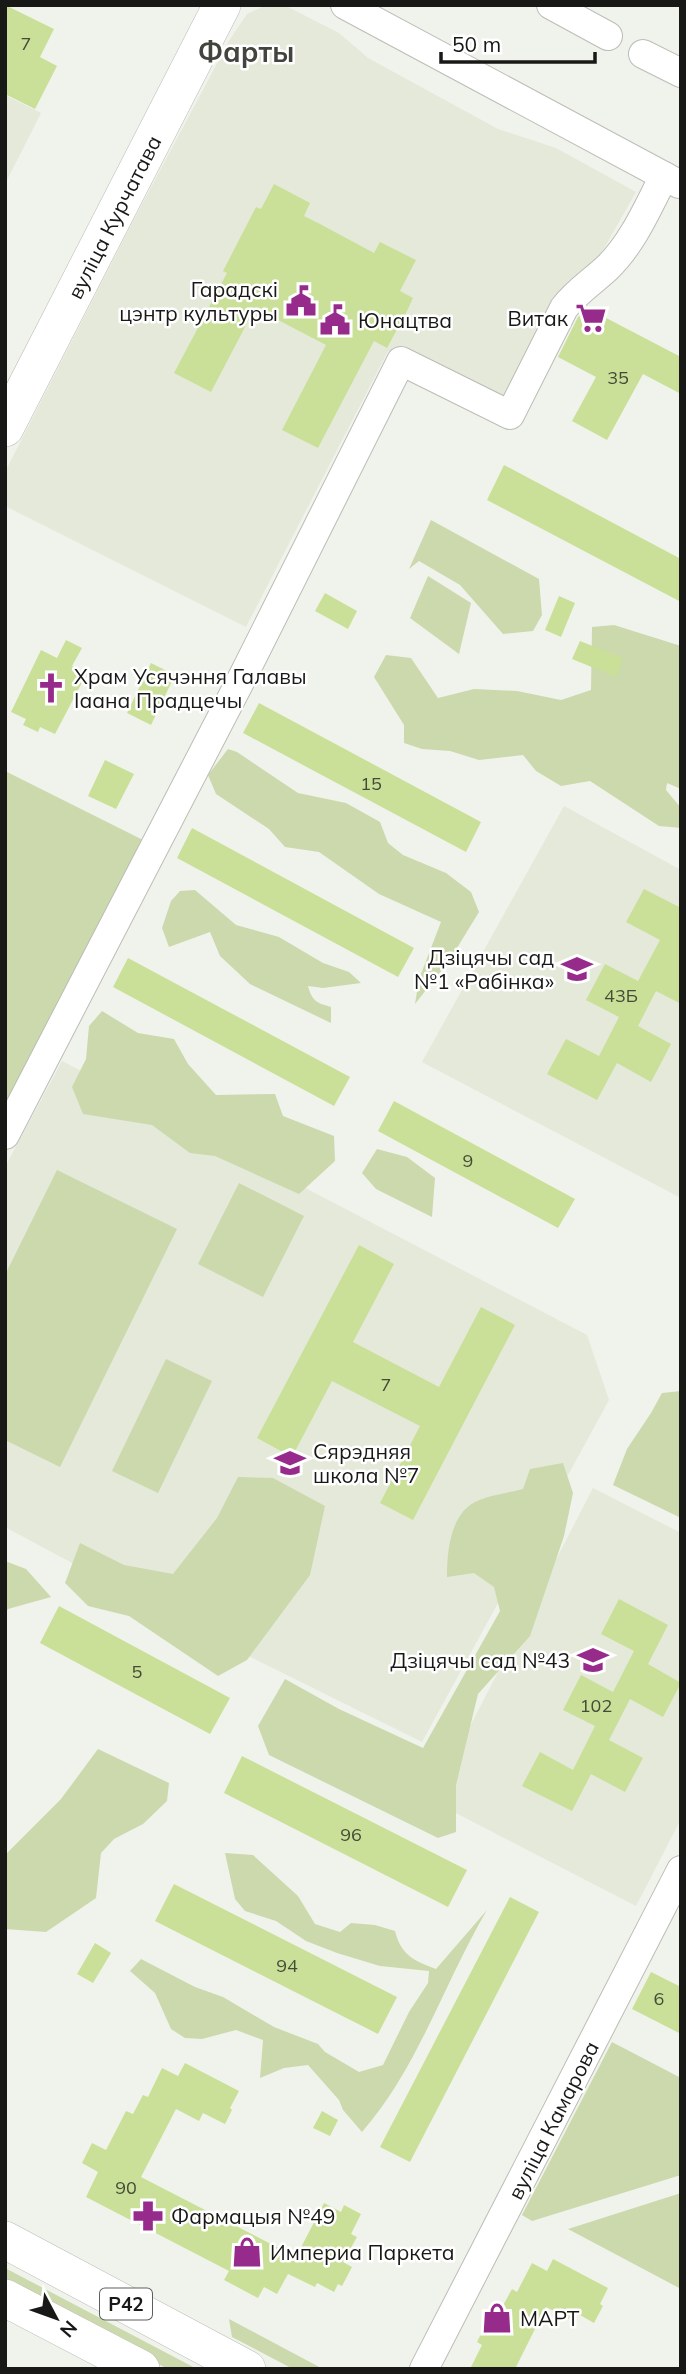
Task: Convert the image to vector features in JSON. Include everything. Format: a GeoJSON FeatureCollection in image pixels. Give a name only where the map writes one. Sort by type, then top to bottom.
{"type":"FeatureCollection","features":[{"type":"Feature","properties":{"kind":"main road","name":"вуліца Курчатава"},"geometry":{"type":"LineString","coordinates":[[5,428],[222,5]]}},
{"type":"Feature","properties":{"kind":"main road","name":"Р42"},"geometry":{"type":"LineString","coordinates":[[5,2240],[247,2369]]}},
{"type":"Feature","properties":{"kind":"main road","name":"Р42"},"geometry":{"type":"LineString","coordinates":[[5,2298],[141,2369]]}},
{"type":"Feature","properties":{"kind":"street"},"geometry":{"type":"LineString","coordinates":[[5,1135],[237,688],[401,361],[510,415],[564,309],[575,294],[607,268],[672,180],[345,5]]}},
{"type":"Feature","properties":{"kind":"street"},"geometry":{"type":"LineString","coordinates":[[551,5],[608,36]]}},
{"type":"Feature","properties":{"kind":"street"},"geometry":{"type":"LineString","coordinates":[[643,54],[681,73]]}},
{"type":"Feature","properties":{"kind":"street","name":"вуліца Камарова"},"geometry":{"type":"LineString","coordinates":[[424,2369],[681,1870]]}},
{"type":"Feature","properties":{"kind":"shaded area"},"geometry":{"type":"Polygon","coordinates":[[[284,5],[339,33],[368,58],[498,129],[556,148],[636,192],[602,252],[551,307],[504,405],[388,351],[246,627],[5,506],[5,472],[132,223],[229,41],[247,14],[264,6],[284,5]]]}},
{"type":"Feature","properties":{"kind":"shaded area"},"geometry":{"type":"Polygon","coordinates":[[[5,95],[41,113],[5,184],[5,95]]]}},
{"type":"Feature","properties":{"kind":"shaded area","name":"Дзіцячы сад №1 «Рабінка»"},"geometry":{"type":"Polygon","coordinates":[[[564,806],[681,870],[681,1198],[422,1062],[564,806]]]}},
{"type":"Feature","properties":{"kind":"shaded area","name":"Сярэдняя школа №7"},"geometry":{"type":"Polygon","coordinates":[[[62,1061],[587,1335],[609,1400],[422,1742],[208,1636],[5,1527],[5,1167],[62,1061]]]}},
{"type":"Feature","properties":{"kind":"shaded area","name":"Дзіцячы сад №43"},"geometry":{"type":"Polygon","coordinates":[[[593,1488],[681,1533],[681,1819],[636,1906],[452,1811],[438,1788],[593,1488]]]}},
{"type":"Feature","properties":{"kind":"green space"},"geometry":{"type":"Polygon","coordinates":[[[431,520],[539,579],[542,615],[533,631],[503,634],[460,585],[419,561],[409,569],[431,520]]]}},
{"type":"Feature","properties":{"kind":"green space"},"geometry":{"type":"Polygon","coordinates":[[[428,576],[471,603],[459,654],[410,618],[428,576]]]}},
{"type":"Feature","properties":{"kind":"green space"},"geometry":{"type":"Polygon","coordinates":[[[614,625],[681,646],[681,789],[667,783],[666,790],[681,808],[681,828],[659,826],[590,781],[561,786],[536,771],[523,755],[479,760],[450,751],[422,749],[404,743],[404,725],[374,677],[386,655],[411,658],[438,698],[474,689],[517,691],[561,700],[591,690],[592,627],[614,625]]]}},
{"type":"Feature","properties":{"kind":"green space"},"geometry":{"type":"Polygon","coordinates":[[[228,749],[237,752],[298,793],[346,803],[380,822],[388,843],[403,855],[446,873],[471,892],[479,912],[449,961],[415,1004],[419,979],[441,922],[379,894],[319,852],[285,847],[269,829],[216,794],[208,775],[228,749]]]}},
{"type":"Feature","properties":{"kind":"green space"},"geometry":{"type":"Polygon","coordinates":[[[5,771],[147,842],[5,1120],[5,771]]]}},
{"type":"Feature","properties":{"kind":"green space"},"geometry":{"type":"Polygon","coordinates":[[[195,890],[236,925],[279,937],[323,963],[349,972],[361,983],[323,988],[308,986],[316,1001],[331,1007],[331,1023],[250,984],[220,956],[210,932],[169,947],[162,928],[171,901],[180,891],[195,890]]]}},
{"type":"Feature","properties":{"kind":"green space"},"geometry":{"type":"Polygon","coordinates":[[[102,1011],[138,1033],[174,1039],[188,1064],[216,1095],[275,1094],[283,1116],[334,1136],[335,1161],[299,1194],[215,1156],[190,1153],[152,1125],[83,1114],[72,1087],[86,1059],[89,1026],[102,1011]]]}},
{"type":"Feature","properties":{"kind":"green space"},"geometry":{"type":"Polygon","coordinates":[[[377,1149],[407,1157],[435,1178],[432,1217],[376,1189],[362,1173],[377,1149]]]}},
{"type":"Feature","properties":{"kind":"green space"},"geometry":{"type":"Polygon","coordinates":[[[57,1170],[177,1229],[60,1467],[5,1440],[5,1275],[57,1170]]]}},
{"type":"Feature","properties":{"kind":"green space"},"geometry":{"type":"Polygon","coordinates":[[[239,1183],[304,1216],[263,1297],[198,1264],[239,1183]]]}},
{"type":"Feature","properties":{"kind":"green space"},"geometry":{"type":"Polygon","coordinates":[[[166,1359],[212,1381],[158,1493],[112,1471],[166,1359]]]}},
{"type":"Feature","properties":{"kind":"green space"},"geometry":{"type":"Polygon","coordinates":[[[681,1391],[681,1518],[613,1485],[627,1449],[662,1393],[681,1391]]]}},
{"type":"Feature","properties":{"kind":"green space"},"geometry":{"type":"Polygon","coordinates":[[[563,1463],[573,1493],[564,1536],[530,1636],[478,1694],[456,1785],[456,1832],[438,1838],[269,1755],[258,1726],[285,1679],[339,1709],[423,1748],[500,1611],[494,1587],[474,1573],[447,1577],[449,1546],[455,1525],[460,1516],[475,1502],[523,1489],[530,1469],[563,1463]]]}},
{"type":"Feature","properties":{"kind":"green space"},"geometry":{"type":"Polygon","coordinates":[[[238,1477],[273,1478],[325,1506],[310,1575],[247,1660],[218,1676],[129,1616],[88,1606],[65,1583],[80,1543],[124,1565],[173,1574],[217,1518],[238,1477]]]}},
{"type":"Feature","properties":{"kind":"green space"},"geometry":{"type":"Polygon","coordinates":[[[5,1561],[26,1569],[51,1597],[8,1609],[5,1613],[5,1561]]]}},
{"type":"Feature","properties":{"kind":"green space"},"geometry":{"type":"Polygon","coordinates":[[[98,1749],[169,1783],[167,1801],[143,1824],[114,1839],[101,1853],[96,1898],[46,1932],[5,1929],[5,1855],[61,1799],[98,1749]]]}},
{"type":"Feature","properties":{"kind":"green space"},"geometry":{"type":"Polygon","coordinates":[[[225,1853],[253,1855],[298,1896],[315,1924],[340,1932],[351,1923],[375,1925],[395,1931],[401,1946],[410,1956],[436,1969],[487,1910],[415,2053],[382,2107],[362,2132],[343,2110],[339,2100],[308,2065],[284,2068],[260,2078],[263,2040],[236,2030],[202,2039],[185,2038],[171,2029],[155,1993],[130,1971],[141,1959],[195,1987],[223,1997],[274,2027],[318,2044],[325,2052],[359,2072],[383,2065],[409,2012],[428,1983],[429,1971],[380,1966],[337,1953],[306,1941],[276,1921],[245,1911],[235,1899],[225,1853]]]}},
{"type":"Feature","properties":{"kind":"green space"},"geometry":{"type":"Polygon","coordinates":[[[612,2042],[681,2078],[681,2175],[532,2221],[522,2215],[612,2042]]]}},
{"type":"Feature","properties":{"kind":"green space"},"geometry":{"type":"Polygon","coordinates":[[[681,2193],[681,2289],[568,2229],[681,2193]]]}},
{"type":"Feature","properties":{"kind":"green space"},"geometry":{"type":"Polygon","coordinates":[[[5,2268],[197,2369],[168,2369],[5,2284],[5,2268]]]}},
{"type":"Feature","properties":{"kind":"green space"},"geometry":{"type":"Polygon","coordinates":[[[229,2319],[323,2369],[293,2369],[232,2337],[229,2319]]]}},
{"type":"Feature","properties":{"kind":"building"},"geometry":{"type":"Polygon","coordinates":[[[5,5],[54,29],[40,57],[57,66],[35,109],[5,94],[5,5]]]}},
{"type":"Feature","properties":{"kind":"building","name":"Юнацтва"},"geometry":{"type":"Polygon","coordinates":[[[274,184],[310,203],[304,216],[374,253],[380,242],[416,260],[400,291],[413,298],[407,311],[387,348],[374,341],[318,448],[282,430],[326,345],[255,308],[211,392],[174,373],[227,273],[223,271],[256,207],[261,209],[274,184]]]}},
{"type":"Feature","properties":{"kind":"building"},"geometry":{"type":"Polygon","coordinates":[[[587,308],[681,357],[681,394],[643,374],[607,440],[572,421],[596,377],[558,357],[578,317],[587,308]]]}},
{"type":"Feature","properties":{"kind":"building"},"geometry":{"type":"Polygon","coordinates":[[[504,465],[681,559],[681,602],[487,500],[504,465]]]}},
{"type":"Feature","properties":{"kind":"building"},"geometry":{"type":"Polygon","coordinates":[[[325,593],[357,611],[348,629],[315,611],[325,593]]]}},
{"type":"Feature","properties":{"kind":"building"},"geometry":{"type":"Polygon","coordinates":[[[559,596],[575,603],[561,637],[545,630],[559,596]]]}},
{"type":"Feature","properties":{"kind":"building","name":"Храм Усячэння Галавы Іаана Прадцечы"},"geometry":{"type":"Polygon","coordinates":[[[66,640],[82,648],[72,666],[87,673],[55,734],[40,727],[38,732],[23,725],[26,719],[11,712],[41,650],[57,658],[66,640]]]}},
{"type":"Feature","properties":{"kind":"building"},"geometry":{"type":"Polygon","coordinates":[[[580,641],[623,658],[616,677],[572,659],[580,641]]]}},
{"type":"Feature","properties":{"kind":"building"},"geometry":{"type":"Polygon","coordinates":[[[151,663],[175,675],[151,725],[127,713],[151,663]]]}},
{"type":"Feature","properties":{"kind":"building"},"geometry":{"type":"Polygon","coordinates":[[[259,703],[481,822],[466,852],[243,733],[259,703]]]}},
{"type":"Feature","properties":{"kind":"building"},"geometry":{"type":"Polygon","coordinates":[[[105,760],[134,774],[116,809],[88,796],[105,760]]]}},
{"type":"Feature","properties":{"kind":"building"},"geometry":{"type":"Polygon","coordinates":[[[192,828],[414,948],[398,977],[177,858],[192,828]]]}},
{"type":"Feature","properties":{"kind":"building"},"geometry":{"type":"Polygon","coordinates":[[[644,889],[681,908],[681,1004],[656,991],[638,1026],[671,1044],[651,1082],[617,1063],[597,1100],[547,1074],[566,1039],[599,1056],[619,1017],[586,1000],[605,964],[638,981],[660,940],[626,922],[644,889]]]}},
{"type":"Feature","properties":{"kind":"building"},"geometry":{"type":"Polygon","coordinates":[[[128,958],[350,1077],[334,1106],[113,987],[128,958]]]}},
{"type":"Feature","properties":{"kind":"building"},"geometry":{"type":"Polygon","coordinates":[[[394,1101],[575,1199],[558,1228],[378,1131],[394,1101]]]}},
{"type":"Feature","properties":{"kind":"building"},"geometry":{"type":"Polygon","coordinates":[[[359,1245],[394,1264],[353,1342],[439,1387],[481,1307],[515,1325],[413,1520],[380,1503],[420,1426],[332,1381],[292,1457],[257,1438],[359,1245]]]}},
{"type":"Feature","properties":{"kind":"building"},"geometry":{"type":"Polygon","coordinates":[[[619,1599],[668,1625],[648,1664],[681,1683],[663,1717],[630,1699],[609,1740],[643,1758],[625,1792],[591,1774],[572,1811],[522,1786],[540,1752],[573,1770],[595,1726],[563,1710],[581,1675],[613,1692],[634,1651],[601,1634],[619,1599]]]}},
{"type":"Feature","properties":{"kind":"building"},"geometry":{"type":"Polygon","coordinates":[[[59,1606],[230,1698],[210,1734],[40,1643],[59,1606]]]}},
{"type":"Feature","properties":{"kind":"building"},"geometry":{"type":"Polygon","coordinates":[[[242,1756],[467,1870],[448,1907],[224,1793],[242,1756]]]}},
{"type":"Feature","properties":{"kind":"building"},"geometry":{"type":"Polygon","coordinates":[[[174,1884],[397,1997],[378,2034],[155,1921],[174,1884]]]}},
{"type":"Feature","properties":{"kind":"building"},"geometry":{"type":"Polygon","coordinates":[[[510,1897],[539,1912],[410,2162],[380,2147],[510,1897]]]}},
{"type":"Feature","properties":{"kind":"building"},"geometry":{"type":"Polygon","coordinates":[[[95,1943],[111,1953],[93,1983],[77,1974],[95,1943]]]}},
{"type":"Feature","properties":{"kind":"building"},"geometry":{"type":"Polygon","coordinates":[[[651,1972],[681,1987],[681,2034],[632,2009],[651,1972]]]}},
{"type":"Feature","properties":{"kind":"building"},"geometry":{"type":"Polygon","coordinates":[[[185,2063],[239,2091],[230,2108],[232,2110],[225,2124],[203,2113],[199,2121],[176,2109],[141,2177],[296,2257],[324,2203],[341,2212],[344,2205],[361,2214],[351,2234],[357,2237],[343,2262],[352,2267],[342,2286],[338,2284],[334,2292],[317,2283],[315,2287],[288,2274],[277,2294],[264,2287],[258,2298],[224,2280],[229,2271],[86,2197],[98,2172],[82,2163],[92,2143],[106,2150],[126,2111],[133,2114],[143,2095],[148,2097],[162,2068],[178,2076],[185,2063]]]}},
{"type":"Feature","properties":{"kind":"building"},"geometry":{"type":"Polygon","coordinates":[[[322,2111],[338,2120],[330,2136],[313,2128],[322,2111]]]}},
{"type":"Feature","properties":{"kind":"building"},"geometry":{"type":"Polygon","coordinates":[[[553,2259],[608,2288],[594,2323],[573,2311],[569,2319],[546,2307],[515,2369],[470,2369],[482,2345],[477,2342],[495,2306],[501,2309],[512,2289],[517,2292],[532,2263],[547,2271],[553,2259]]]}},
{"type":"Feature","properties":{"kind":"place","name":"Гарадскі цэнтр культуры"},"geometry":{"type":"Point","coordinates":[301,301]}},
{"type":"Feature","properties":{"kind":"place","name":"Витак"},"geometry":{"type":"Point","coordinates":[591,318]}},
{"type":"Feature","properties":{"kind":"place","name":"Юнацтва"},"geometry":{"type":"Point","coordinates":[335,320]}},
{"type":"Feature","properties":{"kind":"place","name":"Храм Усячэння Галавы Іаана Прадцечы"},"geometry":{"type":"Point","coordinates":[51,688]}},
{"type":"Feature","properties":{"kind":"place","name":"Дзіцячы сад №1 «Рабінка»"},"geometry":{"type":"Point","coordinates":[577,969]}},
{"type":"Feature","properties":{"kind":"place","name":"Сярэдняя школа №7"},"geometry":{"type":"Point","coordinates":[290,1463]}},
{"type":"Feature","properties":{"kind":"place","name":"Дзіцячы сад №43"},"geometry":{"type":"Point","coordinates":[593,1660]}},
{"type":"Feature","properties":{"kind":"place","name":"Фармацыя №49"},"geometry":{"type":"Point","coordinates":[148,2216]}},
{"type":"Feature","properties":{"kind":"place","name":"Империа Паркета"},"geometry":{"type":"Point","coordinates":[247,2252]}},
{"type":"Feature","properties":{"kind":"place","name":"МАРТ"},"geometry":{"type":"Point","coordinates":[497,2318]}},
{"type":"Feature","properties":{"kind":"district","name":"Фарты"},"geometry":{"type":"Point","coordinates":[246,51]}}]}
